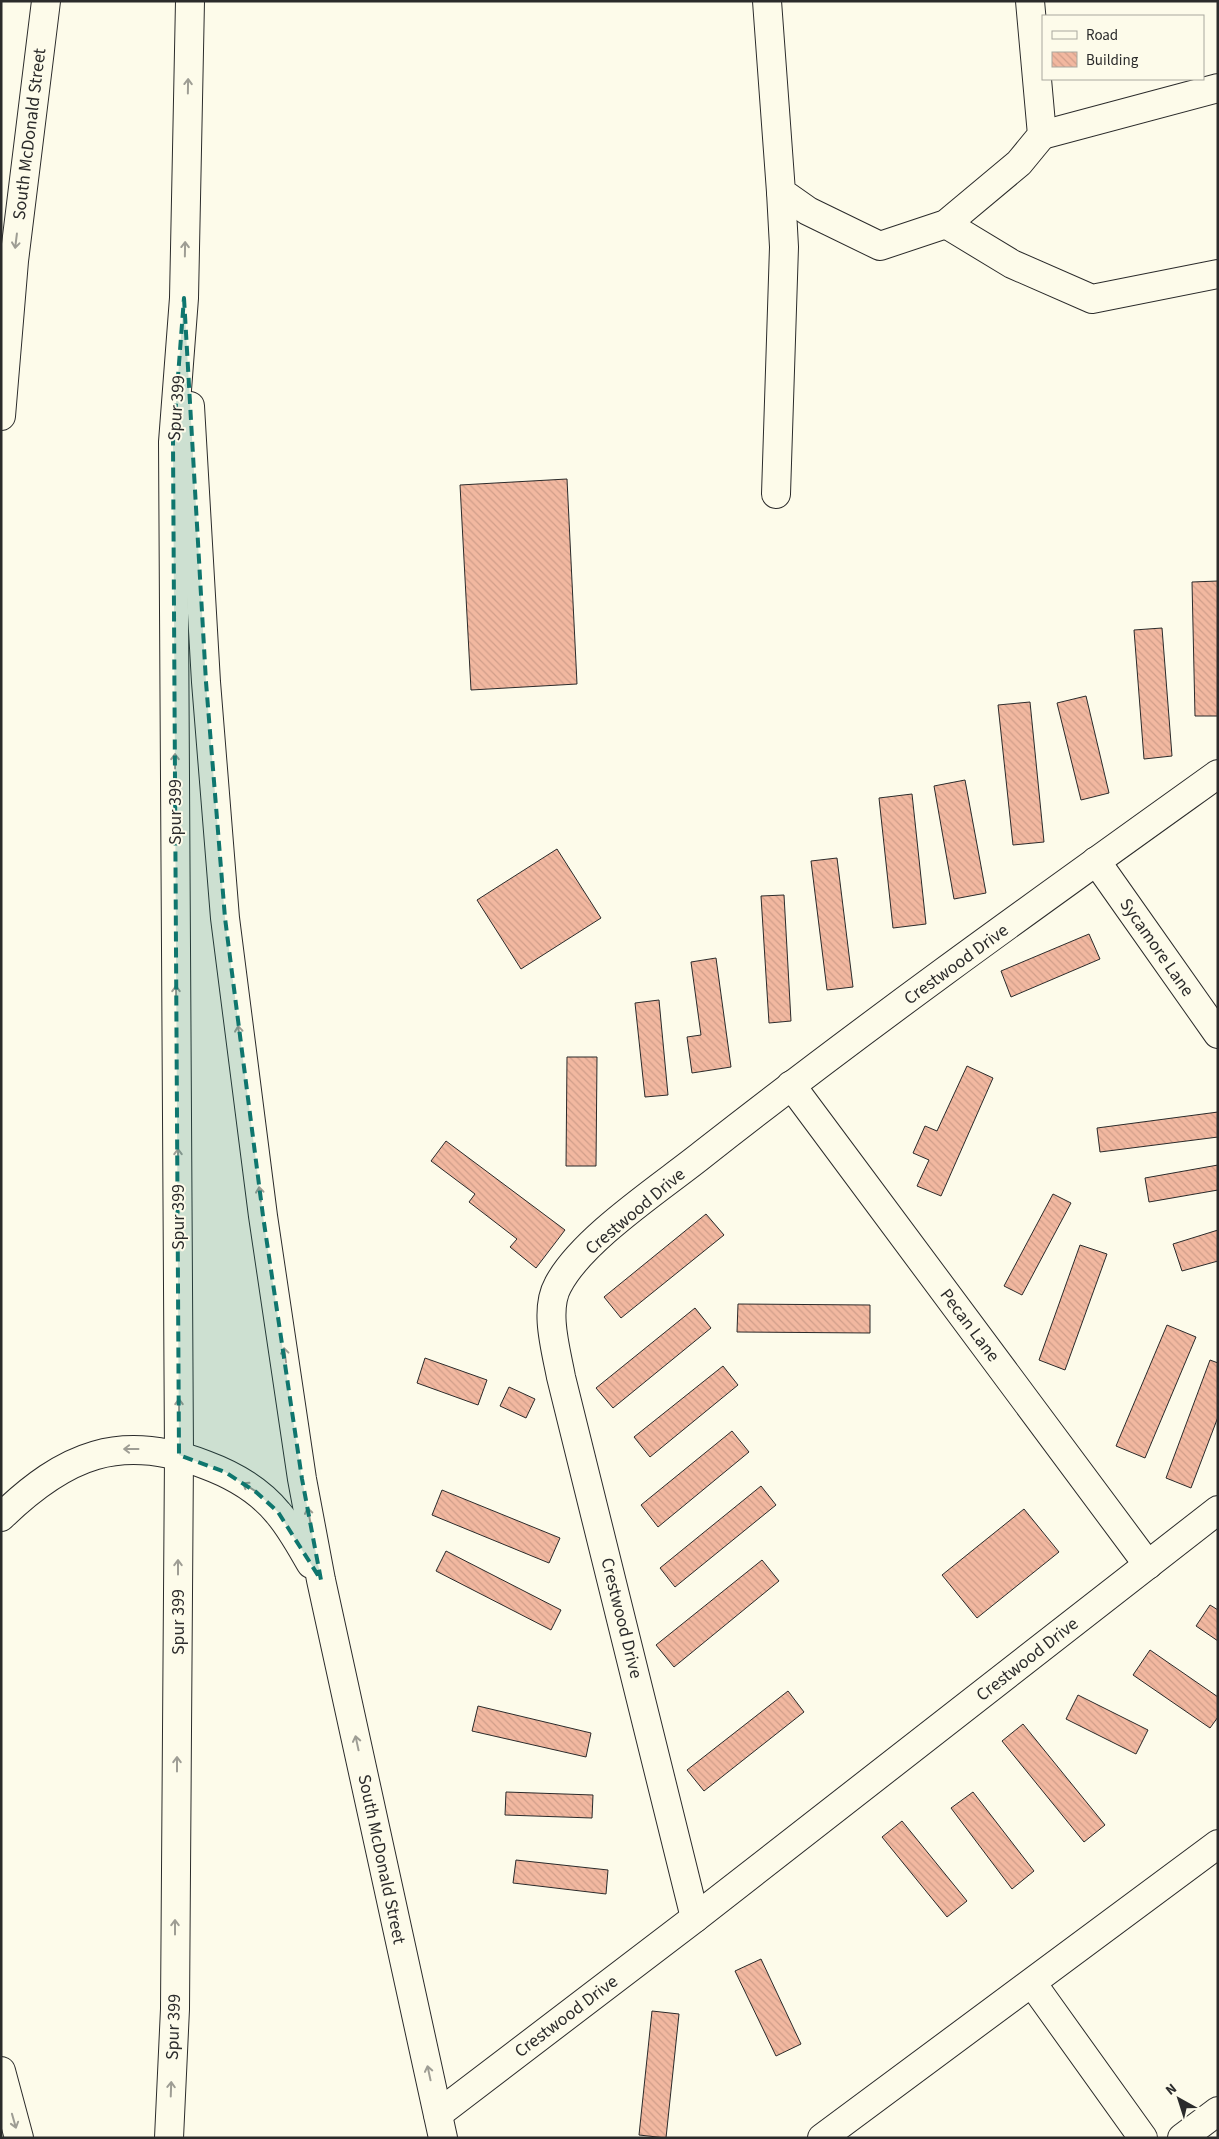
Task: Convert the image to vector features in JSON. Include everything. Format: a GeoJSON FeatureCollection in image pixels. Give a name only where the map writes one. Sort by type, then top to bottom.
{"type":"FeatureCollection","features":[{"type":"Feature","properties":{"kind":"main road","name":"South McDonald Street"},"geometry":{"type":"LineString","coordinates":[[1,416],[14,261],[46,1]]}},
{"type":"Feature","properties":{"kind":"main road"},"geometry":{"type":"LineString","coordinates":[[184,298],[190,1]]}},
{"type":"Feature","properties":{"kind":"main road"},"geometry":{"type":"LineString","coordinates":[[767,1],[784,248],[776,494]]}},
{"type":"Feature","properties":{"kind":"main road"},"geometry":{"type":"LineString","coordinates":[[1030,1],[1042,135]]}},
{"type":"Feature","properties":{"kind":"main road"},"geometry":{"type":"LineString","coordinates":[[781,192],[808,211],[880,246],[946,224],[1019,163],[1042,135],[1218,88]]}},
{"type":"Feature","properties":{"kind":"main road"},"geometry":{"type":"LineString","coordinates":[[946,224],[1012,264],[1092,299],[1218,274]]}},
{"type":"Feature","properties":{"kind":"main road","name":"South McDonald Street"},"geometry":{"type":"LineString","coordinates":[[184,298],[206,682],[225,918],[263,1216],[302,1479],[321,1580],[440,2126]]}},
{"type":"Feature","properties":{"kind":"main road","name":"Spur 399"},"geometry":{"type":"LineString","coordinates":[[169,2138],[175,2009],[180,1455],[173,442],[184,298]]}},
{"type":"Feature","properties":{"kind":"main road","name":"Crestwood Drive"},"geometry":{"type":"LineString","coordinates":[[694,1918],[561,1376],[554,1342],[552,1308],[557,1287],[566,1272],[594,1240],[791,1085],[1096,861],[1218,774]]}},
{"type":"Feature","properties":{"kind":"main road","name":"Sycamore Lane"},"geometry":{"type":"LineString","coordinates":[[1096,861],[1218,1034]]}},
{"type":"Feature","properties":{"kind":"main road","name":"Pecan Lane"},"geometry":{"type":"LineString","coordinates":[[791,1085],[1148,1565]]}},
{"type":"Feature","properties":{"kind":"main road"},"geometry":{"type":"LineString","coordinates":[[1,1517],[22,1497],[56,1472],[90,1456],[127,1448],[180,1455],[225,1472],[256,1492],[278,1512],[321,1580]]}},
{"type":"Feature","properties":{"kind":"main road","name":"Crestwood Drive"},"geometry":{"type":"LineString","coordinates":[[440,2126],[694,1918],[1218,1510]]}},
{"type":"Feature","properties":{"kind":"main road"},"geometry":{"type":"LineString","coordinates":[[822,2138],[1218,1844]]}},
{"type":"Feature","properties":{"kind":"main road"},"geometry":{"type":"LineString","coordinates":[[1032,1983],[1142,2138]]}},
{"type":"Feature","properties":{"kind":"main road"},"geometry":{"type":"LineString","coordinates":[[1,2071],[19,2138]]}},
{"type":"Feature","properties":{"kind":"main road"},"geometry":{"type":"LineString","coordinates":[[1182,2138],[1218,2112]]}},
{"type":"Feature","properties":{"kind":"highlighted area"},"geometry":{"type":"Polygon","coordinates":[[[184,298],[206,682],[225,918],[263,1216],[302,1479],[321,1580],[278,1512],[256,1492],[225,1472],[179,1455],[173,442],[184,298]]]}},
{"type":"Feature","properties":{"kind":"building"},"geometry":{"type":"Polygon","coordinates":[[[567,479],[577,684],[471,690],[460,485],[567,479]]]}},
{"type":"Feature","properties":{"kind":"building"},"geometry":{"type":"Polygon","coordinates":[[[1218,581],[1218,716],[1195,716],[1192,582],[1218,581]]]}},
{"type":"Feature","properties":{"kind":"building"},"geometry":{"type":"Polygon","coordinates":[[[1162,628],[1172,756],[1144,759],[1134,630],[1162,628]]]}},
{"type":"Feature","properties":{"kind":"building"},"geometry":{"type":"Polygon","coordinates":[[[1086,696],[1109,793],[1081,800],[1057,703],[1086,696]]]}},
{"type":"Feature","properties":{"kind":"building"},"geometry":{"type":"Polygon","coordinates":[[[1030,702],[1044,842],[1013,845],[998,705],[1030,702]]]}},
{"type":"Feature","properties":{"kind":"building"},"geometry":{"type":"Polygon","coordinates":[[[965,780],[986,893],[954,899],[934,786],[965,780]]]}},
{"type":"Feature","properties":{"kind":"building"},"geometry":{"type":"Polygon","coordinates":[[[912,794],[926,924],[893,928],[879,798],[912,794]]]}},
{"type":"Feature","properties":{"kind":"building"},"geometry":{"type":"Polygon","coordinates":[[[557,849],[601,918],[521,969],[477,900],[557,849]]]}},
{"type":"Feature","properties":{"kind":"building"},"geometry":{"type":"Polygon","coordinates":[[[837,858],[853,987],[827,990],[811,861],[837,858]]]}},
{"type":"Feature","properties":{"kind":"building"},"geometry":{"type":"Polygon","coordinates":[[[784,895],[791,1021],[769,1023],[761,896],[784,895]]]}},
{"type":"Feature","properties":{"kind":"building"},"geometry":{"type":"Polygon","coordinates":[[[1089,934],[1100,959],[1011,997],[1001,971],[1089,934]]]}},
{"type":"Feature","properties":{"kind":"building"},"geometry":{"type":"Polygon","coordinates":[[[716,958],[731,1067],[692,1073],[687,1037],[701,1035],[691,962],[716,958]]]}},
{"type":"Feature","properties":{"kind":"building"},"geometry":{"type":"Polygon","coordinates":[[[659,1000],[668,1095],[645,1097],[635,1003],[659,1000]]]}},
{"type":"Feature","properties":{"kind":"building"},"geometry":{"type":"Polygon","coordinates":[[[567,1057],[597,1057],[596,1166],[566,1166],[567,1057]]]}},
{"type":"Feature","properties":{"kind":"building"},"geometry":{"type":"Polygon","coordinates":[[[967,1066],[993,1078],[941,1196],[917,1186],[929,1160],[913,1153],[925,1126],[937,1131],[967,1066]]]}},
{"type":"Feature","properties":{"kind":"building"},"geometry":{"type":"Polygon","coordinates":[[[1218,1112],[1218,1137],[1100,1152],[1097,1128],[1218,1112]]]}},
{"type":"Feature","properties":{"kind":"building"},"geometry":{"type":"Polygon","coordinates":[[[446,1141],[565,1230],[536,1268],[510,1247],[517,1239],[469,1202],[475,1194],[431,1161],[446,1141]]]}},
{"type":"Feature","properties":{"kind":"building"},"geometry":{"type":"Polygon","coordinates":[[[1218,1165],[1218,1190],[1149,1202],[1145,1178],[1218,1165]]]}},
{"type":"Feature","properties":{"kind":"building"},"geometry":{"type":"Polygon","coordinates":[[[1053,1194],[1071,1203],[1022,1295],[1004,1286],[1053,1194]]]}},
{"type":"Feature","properties":{"kind":"building"},"geometry":{"type":"Polygon","coordinates":[[[706,1214],[724,1235],[621,1318],[604,1297],[706,1214]]]}},
{"type":"Feature","properties":{"kind":"building"},"geometry":{"type":"Polygon","coordinates":[[[1218,1230],[1218,1261],[1182,1271],[1173,1244],[1218,1230]]]}},
{"type":"Feature","properties":{"kind":"building"},"geometry":{"type":"Polygon","coordinates":[[[1080,1245],[1107,1254],[1065,1370],[1039,1360],[1080,1245]]]}},
{"type":"Feature","properties":{"kind":"building"},"geometry":{"type":"Polygon","coordinates":[[[738,1304],[870,1305],[870,1333],[737,1332],[738,1304]]]}},
{"type":"Feature","properties":{"kind":"building"},"geometry":{"type":"Polygon","coordinates":[[[695,1308],[711,1328],[613,1408],[596,1388],[695,1308]]]}},
{"type":"Feature","properties":{"kind":"building"},"geometry":{"type":"Polygon","coordinates":[[[1167,1325],[1196,1337],[1145,1458],[1116,1446],[1167,1325]]]}},
{"type":"Feature","properties":{"kind":"building"},"geometry":{"type":"Polygon","coordinates":[[[425,1358],[487,1380],[478,1405],[417,1383],[425,1358]]]}},
{"type":"Feature","properties":{"kind":"building"},"geometry":{"type":"Polygon","coordinates":[[[1210,1360],[1218,1363],[1218,1417],[1191,1488],[1166,1478],[1210,1360]]]}},
{"type":"Feature","properties":{"kind":"building"},"geometry":{"type":"Polygon","coordinates":[[[723,1366],[738,1385],[650,1457],[634,1437],[723,1366]]]}},
{"type":"Feature","properties":{"kind":"building"},"geometry":{"type":"Polygon","coordinates":[[[509,1387],[535,1399],[526,1418],[500,1406],[509,1387]]]}},
{"type":"Feature","properties":{"kind":"building"},"geometry":{"type":"Polygon","coordinates":[[[732,1431],[749,1452],[658,1527],[641,1505],[732,1431]]]}},
{"type":"Feature","properties":{"kind":"building"},"geometry":{"type":"Polygon","coordinates":[[[761,1486],[776,1505],[675,1587],[660,1568],[761,1486]]]}},
{"type":"Feature","properties":{"kind":"building"},"geometry":{"type":"Polygon","coordinates":[[[442,1490],[560,1538],[549,1563],[432,1515],[442,1490]]]}},
{"type":"Feature","properties":{"kind":"building"},"geometry":{"type":"Polygon","coordinates":[[[1024,1509],[1059,1552],[977,1618],[942,1575],[1024,1509]]]}},
{"type":"Feature","properties":{"kind":"building"},"geometry":{"type":"Polygon","coordinates":[[[446,1551],[561,1610],[551,1630],[436,1571],[446,1551]]]}},
{"type":"Feature","properties":{"kind":"building"},"geometry":{"type":"Polygon","coordinates":[[[762,1560],[779,1581],[674,1667],[656,1645],[762,1560]]]}},
{"type":"Feature","properties":{"kind":"building"},"geometry":{"type":"Polygon","coordinates":[[[1210,1605],[1218,1610],[1218,1641],[1196,1626],[1210,1605]]]}},
{"type":"Feature","properties":{"kind":"building"},"geometry":{"type":"Polygon","coordinates":[[[1150,1650],[1218,1697],[1218,1717],[1210,1728],[1133,1675],[1150,1650]]]}},
{"type":"Feature","properties":{"kind":"building"},"geometry":{"type":"Polygon","coordinates":[[[788,1691],[804,1712],[704,1791],[687,1770],[788,1691]]]}},
{"type":"Feature","properties":{"kind":"building"},"geometry":{"type":"Polygon","coordinates":[[[1078,1695],[1148,1730],[1136,1754],[1066,1719],[1078,1695]]]}},
{"type":"Feature","properties":{"kind":"building"},"geometry":{"type":"Polygon","coordinates":[[[478,1706],[591,1733],[586,1757],[472,1731],[478,1706]]]}},
{"type":"Feature","properties":{"kind":"building"},"geometry":{"type":"Polygon","coordinates":[[[1023,1724],[1105,1825],[1084,1842],[1002,1741],[1023,1724]]]}},
{"type":"Feature","properties":{"kind":"building"},"geometry":{"type":"Polygon","coordinates":[[[506,1792],[593,1795],[592,1818],[505,1815],[506,1792]]]}},
{"type":"Feature","properties":{"kind":"building"},"geometry":{"type":"Polygon","coordinates":[[[973,1792],[1034,1871],[1012,1889],[951,1808],[973,1792]]]}},
{"type":"Feature","properties":{"kind":"building"},"geometry":{"type":"Polygon","coordinates":[[[902,1821],[967,1901],[947,1917],[882,1837],[902,1821]]]}},
{"type":"Feature","properties":{"kind":"building"},"geometry":{"type":"Polygon","coordinates":[[[516,1860],[608,1870],[606,1894],[513,1883],[516,1860]]]}},
{"type":"Feature","properties":{"kind":"building"},"geometry":{"type":"Polygon","coordinates":[[[761,1959],[801,2044],[776,2056],[735,1971],[761,1959]]]}},
{"type":"Feature","properties":{"kind":"building"},"geometry":{"type":"Polygon","coordinates":[[[652,2011],[679,2014],[666,2138],[639,2135],[652,2011]]]}}]}
